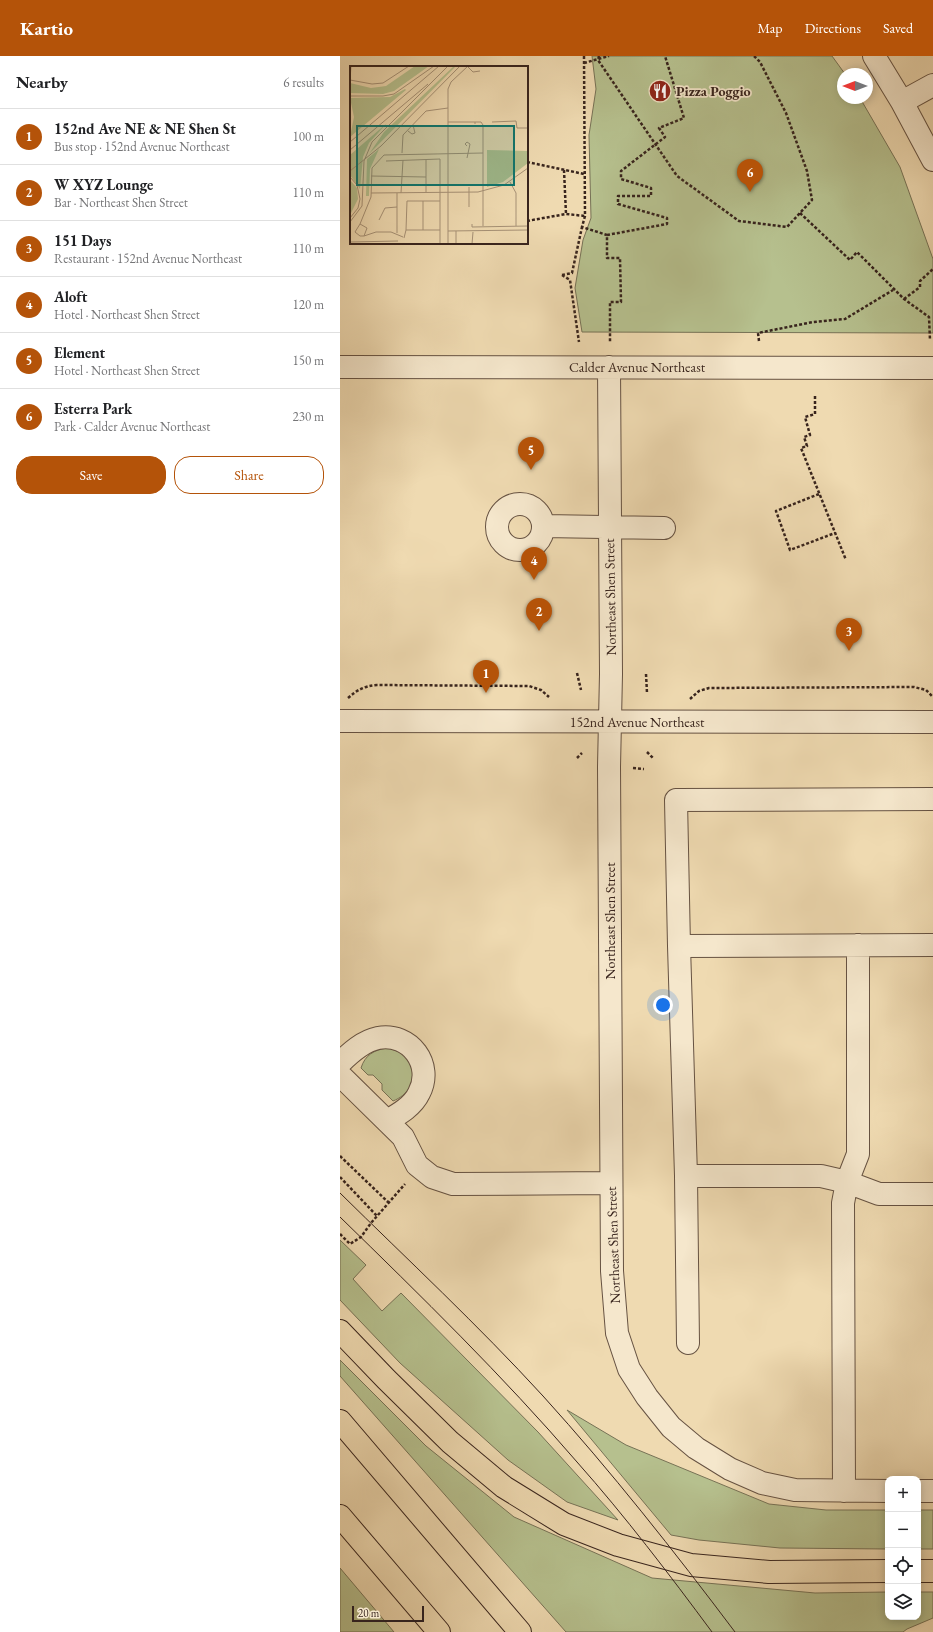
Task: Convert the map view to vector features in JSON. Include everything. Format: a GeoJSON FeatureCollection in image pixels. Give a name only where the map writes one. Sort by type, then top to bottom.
{"type":"FeatureCollection","features":[{"type":"Feature","properties":{"kind":"highway"},"geometry":{"type":"LineString","coordinates":[[340,1331],[450,1442],[504,1487],[564,1524],[618,1545],[691,1565],[769,1572],[885,1571]]}},
{"type":"Feature","properties":{"kind":"highway"},"geometry":{"type":"LineString","coordinates":[[340,1421],[520,1632]]}},
{"type":"Feature","properties":{"kind":"highway"},"geometry":{"type":"LineString","coordinates":[[340,1516],[439,1632]]}},
{"type":"Feature","properties":{"kind":"highway"},"geometry":{"type":"LineString","coordinates":[[921,1571],[933,1571]]}},
{"type":"Feature","properties":{"kind":"street"},"geometry":{"type":"LineString","coordinates":[[874,56],[902,102],[933,160]]}},
{"type":"Feature","properties":{"kind":"street"},"geometry":{"type":"LineString","coordinates":[[902,102],[933,85]]}},
{"type":"Feature","properties":{"kind":"street","name":"Calder Avenue Northeast"},"geometry":{"type":"LineString","coordinates":[[340,367],[608,366],[933,368]]}},
{"type":"Feature","properties":{"kind":"street","name":"Northeast Shen Street"},"geometry":{"type":"LineString","coordinates":[[608,366],[611,722],[609,767],[611,1183],[612,1271],[617,1333],[629,1369],[647,1397],[671,1427],[696,1448],[730,1469],[762,1483],[795,1490],[885,1491]]}},
{"type":"Feature","properties":{"kind":"street"},"geometry":{"type":"LineString","coordinates":[[544,526],[664,528]]}},
{"type":"Feature","properties":{"kind":"street","name":"152nd Avenue Northeast"},"geometry":{"type":"LineString","coordinates":[[340,721],[933,722]]}},
{"type":"Feature","properties":{"kind":"street"},"geometry":{"type":"LineString","coordinates":[[688,1343],[686,1176],[678,946],[676,800],[933,799]]}},
{"type":"Feature","properties":{"kind":"street"},"geometry":{"type":"LineString","coordinates":[[678,946],[858,944],[933,945]]}},
{"type":"Feature","properties":{"kind":"street"},"geometry":{"type":"LineString","coordinates":[[844,1491],[843,1203],[847,1182],[858,1154],[858,944]]}},
{"type":"Feature","properties":{"kind":"street"},"geometry":{"type":"LineString","coordinates":[[340,1063],[358,1048],[377,1038],[396,1038],[413,1048],[423,1065],[423,1085],[413,1102],[402,1112],[387,1121]]}},
{"type":"Feature","properties":{"kind":"street"},"geometry":{"type":"LineString","coordinates":[[340,1075],[403,1137],[417,1165],[432,1177],[453,1184],[611,1183]]}},
{"type":"Feature","properties":{"kind":"street"},"geometry":{"type":"LineString","coordinates":[[686,1176],[821,1176],[847,1182],[879,1194],[933,1194]]}},
{"type":"Feature","properties":{"kind":"street"},"geometry":{"type":"LineString","coordinates":[[921,1491],[933,1491]]}},
{"type":"Feature","properties":{"kind":"path"},"geometry":{"type":"LineString","coordinates":[[579,342],[570,280],[562,275],[572,273],[585,216],[584,56]]}},
{"type":"Feature","properties":{"kind":"path"},"geometry":{"type":"LineString","coordinates":[[599,56],[598,60],[677,176],[739,221],[787,227],[812,200],[807,171],[786,113],[760,62],[754,56]]}},
{"type":"Feature","properties":{"kind":"path"},"geometry":{"type":"LineString","coordinates":[[584,63],[609,56]]}},
{"type":"Feature","properties":{"kind":"path"},"geometry":{"type":"LineString","coordinates":[[582,227],[607,235],[667,224],[667,218],[618,204],[618,196],[651,196],[652,188],[621,179],[621,171],[665,137],[659,128],[684,118],[665,56]]}},
{"type":"Feature","properties":{"kind":"path"},"geometry":{"type":"LineString","coordinates":[[528,162],[584,174]]}},
{"type":"Feature","properties":{"kind":"path"},"geometry":{"type":"LineString","coordinates":[[564,170],[566,214]]}},
{"type":"Feature","properties":{"kind":"path"},"geometry":{"type":"LineString","coordinates":[[800,213],[850,260],[857,252],[893,290],[930,316],[930,340]]}},
{"type":"Feature","properties":{"kind":"path"},"geometry":{"type":"LineString","coordinates":[[528,221],[566,214],[585,216]]}},
{"type":"Feature","properties":{"kind":"path"},"geometry":{"type":"LineString","coordinates":[[607,235],[607,258],[620,258],[621,265],[621,302],[610,302],[610,342]]}},
{"type":"Feature","properties":{"kind":"path"},"geometry":{"type":"LineString","coordinates":[[904,299],[920,288],[920,281],[933,269]]}},
{"type":"Feature","properties":{"kind":"path"},"geometry":{"type":"LineString","coordinates":[[759,341],[758,333],[813,322],[845,319],[893,290]]}},
{"type":"Feature","properties":{"kind":"path"},"geometry":{"type":"LineString","coordinates":[[815,396],[815,414],[805,417],[810,434],[804,437],[807,446],[801,448],[846,560]]}},
{"type":"Feature","properties":{"kind":"path"},"geometry":{"type":"LineString","coordinates":[[819,494],[776,511],[790,550],[835,533]]}},
{"type":"Feature","properties":{"kind":"path"},"geometry":{"type":"LineString","coordinates":[[577,673],[582,690]]}},
{"type":"Feature","properties":{"kind":"path"},"geometry":{"type":"LineString","coordinates":[[646,674],[647,693]]}},
{"type":"Feature","properties":{"kind":"path"},"geometry":{"type":"LineString","coordinates":[[352,694],[366,686],[377,685],[513,685],[529,686],[541,690],[546,695]]}},
{"type":"Feature","properties":{"kind":"path"},"geometry":{"type":"LineString","coordinates":[[692,696],[699,691],[709,688],[914,687],[926,690],[933,697]]}},
{"type":"Feature","properties":{"kind":"path"},"geometry":{"type":"LineString","coordinates":[[647,752],[654,759]]}},
{"type":"Feature","properties":{"kind":"path"},"geometry":{"type":"LineString","coordinates":[[577,758],[582,753]]}},
{"type":"Feature","properties":{"kind":"path"},"geometry":{"type":"LineString","coordinates":[[633,768],[644,769]]}},
{"type":"Feature","properties":{"kind":"path"},"geometry":{"type":"LineString","coordinates":[[340,1156],[389,1203]]}},
{"type":"Feature","properties":{"kind":"path"},"geometry":{"type":"LineString","coordinates":[[340,1177],[377,1216]]}},
{"type":"Feature","properties":{"kind":"path"},"geometry":{"type":"LineString","coordinates":[[340,1234],[350,1244],[361,1237],[377,1216],[398,1193]]}},
{"type":"Feature","properties":{"kind":"green space"},"geometry":{"type":"Polygon","coordinates":[[[592,56],[832,56],[841,68],[837,68],[837,104],[863,104],[900,167],[933,259],[933,333],[582,332],[575,288],[583,240],[591,218],[589,135],[596,89],[592,56]]]}},
{"type":"Feature","properties":{"kind":"green space"},"geometry":{"type":"Polygon","coordinates":[[[387,1048],[397,1051],[405,1057],[413,1072],[409,1088],[403,1095],[393,1101],[382,1090],[382,1084],[373,1075],[368,1075],[361,1068],[368,1056],[378,1050],[387,1048]]]}},
{"type":"Feature","properties":{"kind":"green space"},"geometry":{"type":"Polygon","coordinates":[[[340,1240],[366,1265],[353,1279],[382,1311],[401,1293],[538,1432],[618,1520],[567,1502],[508,1460],[400,1363],[340,1300],[340,1240]]]}},
{"type":"Feature","properties":{"kind":"green space"},"geometry":{"type":"Polygon","coordinates":[[[340,1360],[426,1446],[514,1517],[652,1578],[815,1593],[885,1592],[885,1620],[921,1620],[921,1592],[933,1592],[933,1618],[903,1632],[566,1632],[340,1376],[340,1360]]]}},
{"type":"Feature","properties":{"kind":"green space"},"geometry":{"type":"Polygon","coordinates":[[[567,1410],[626,1445],[769,1504],[826,1510],[885,1510],[885,1549],[780,1548],[699,1540],[671,1535],[567,1410]]]}},
{"type":"Feature","properties":{"kind":"green space"},"geometry":{"type":"Polygon","coordinates":[[[921,1510],[933,1510],[933,1549],[921,1549],[921,1510]]]}},
{"type":"Feature","properties":{"kind":"green space"},"geometry":{"type":"Polygon","coordinates":[[[340,1568],[394,1632],[340,1632],[340,1568]]]}},
{"type":"Feature","properties":{"kind":"tram line"},"geometry":{"type":"LineString","coordinates":[[340,1193],[468,1318],[543,1396],[642,1512],[735,1632]]}},
{"type":"Feature","properties":{"kind":"tram line"},"geometry":{"type":"LineString","coordinates":[[340,1217],[461,1337],[549,1430],[595,1482],[629,1524],[712,1632]]}},
{"type":"Feature","properties":{"kind":"place","name":"Pizza Poggio"},"geometry":{"type":"Point","coordinates":[660,91]}},
{"type":"Feature","properties":{"kind":"place","name":"Esterra Park"},"geometry":{"type":"Point","coordinates":[750,192]}},
{"type":"Feature","properties":{"kind":"place","name":"Element"},"geometry":{"type":"Point","coordinates":[531,470]}},
{"type":"Feature","properties":{"kind":"place","name":"Aloft"},"geometry":{"type":"Point","coordinates":[534,580]}},
{"type":"Feature","properties":{"kind":"place","name":"W XYZ Lounge"},"geometry":{"type":"Point","coordinates":[539,631]}},
{"type":"Feature","properties":{"kind":"place","name":"151 Days"},"geometry":{"type":"Point","coordinates":[849,651]}},
{"type":"Feature","properties":{"kind":"place","name":"152nd Ave NE & NE Shen St"},"geometry":{"type":"Point","coordinates":[486,693]}}]}
